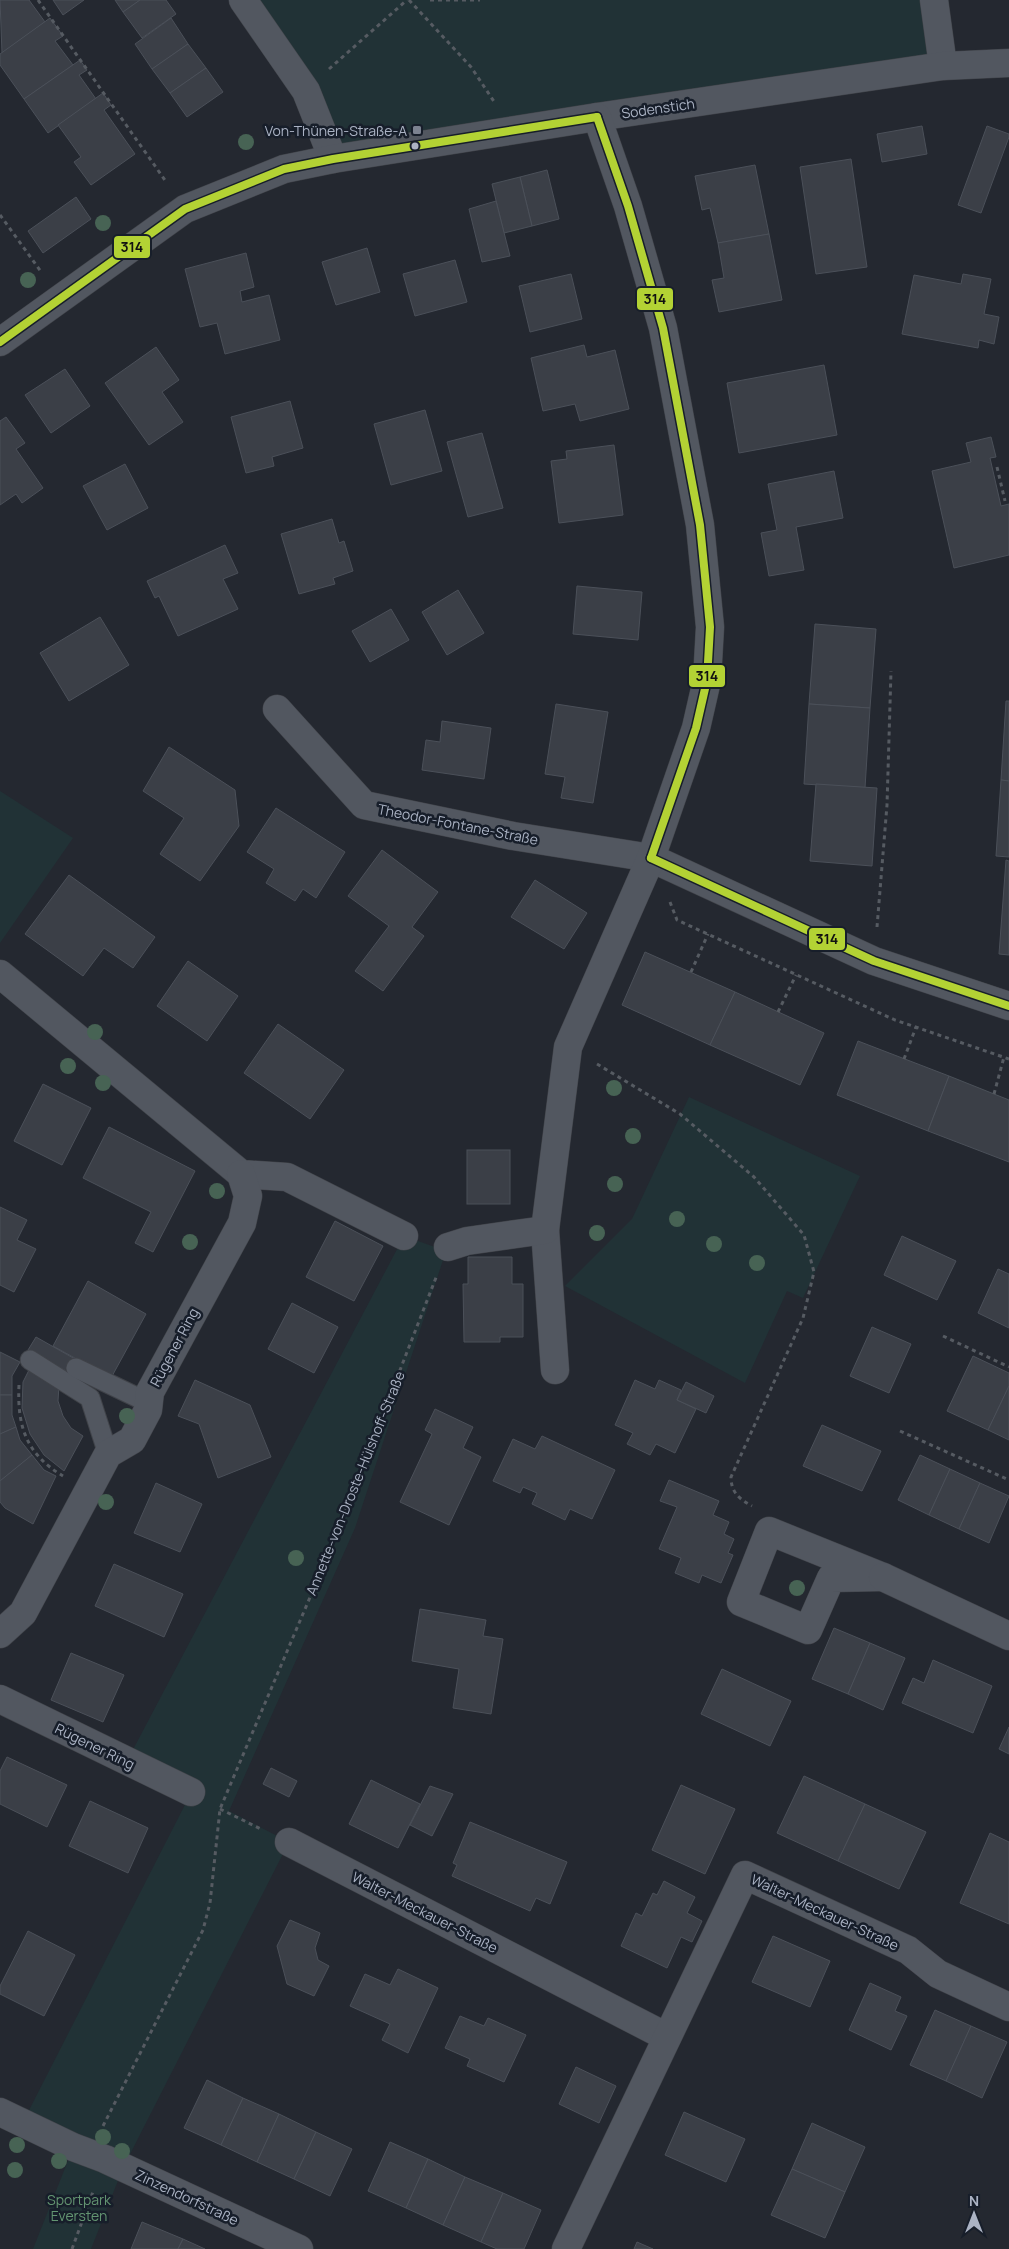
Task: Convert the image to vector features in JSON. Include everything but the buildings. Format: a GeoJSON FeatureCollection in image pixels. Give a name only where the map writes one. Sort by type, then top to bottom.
{"type":"FeatureCollection","features":[{"type":"Feature","properties":{"kind":"street"},"geometry":{"type":"LineString","coordinates":[[243,0],[306,90],[333,159]]}},
{"type":"Feature","properties":{"kind":"street"},"geometry":{"type":"LineString","coordinates":[[934,0],[943,66]]}},
{"type":"Feature","properties":{"kind":"street","name":"Sodenstich"},"geometry":{"type":"LineString","coordinates":[[0,342],[185,209],[284,170],[333,159],[597,117],[943,66],[1009,63]]}},
{"type":"Feature","properties":{"kind":"street"},"geometry":{"type":"LineString","coordinates":[[555,1370],[545,1230],[568,1047],[650,858],[696,728],[707,680],[710,627],[700,525],[663,328],[628,206],[597,117]]}},
{"type":"Feature","properties":{"kind":"street","name":"Theodor-Fontane-Straße"},"geometry":{"type":"LineString","coordinates":[[277,709],[364,805],[513,836],[650,858],[874,960],[1009,1006]]}},
{"type":"Feature","properties":{"kind":"street"},"geometry":{"type":"LineString","coordinates":[[0,974],[241,1174],[287,1177],[404,1236]]}},
{"type":"Feature","properties":{"kind":"street","name":"Rügener Ring"},"geometry":{"type":"LineString","coordinates":[[108,1454],[132,1440],[148,1410],[150,1392],[242,1222],[248,1196],[241,1174]]}},
{"type":"Feature","properties":{"kind":"street"},"geometry":{"type":"LineString","coordinates":[[448,1247],[467,1241],[545,1230]]}},
{"type":"Feature","properties":{"kind":"street"},"geometry":{"type":"LineString","coordinates":[[0,1634],[23,1613],[108,1454]]}},
{"type":"Feature","properties":{"kind":"street"},"geometry":{"type":"LineString","coordinates":[[883,1577],[831,1578],[808,1630],[741,1602],[769,1531],[883,1577],[1009,1636]]}},
{"type":"Feature","properties":{"kind":"street","name":"Rügener Ring"},"geometry":{"type":"LineString","coordinates":[[0,1699],[191,1792]]}},
{"type":"Feature","properties":{"kind":"street","name":"Walter-Meckauer-Straße"},"geometry":{"type":"LineString","coordinates":[[289,1842],[667,2037]]}},
{"type":"Feature","properties":{"kind":"street","name":"Walter-Meckauer-Straße"},"geometry":{"type":"LineString","coordinates":[[566,2249],[745,1875],[908,1950],[938,1974],[1009,2007]]}},
{"type":"Feature","properties":{"kind":"street","name":"Zinzendorfstraße"},"geometry":{"type":"LineString","coordinates":[[0,2112],[300,2249]]}},
{"type":"Feature","properties":{"kind":"lane"},"geometry":{"type":"LineString","coordinates":[[30,1360],[90,1398],[108,1454]]}},
{"type":"Feature","properties":{"kind":"lane"},"geometry":{"type":"LineString","coordinates":[[76,1368],[149,1403]]}},
{"type":"Feature","properties":{"kind":"path"},"geometry":{"type":"LineString","coordinates":[[38,0],[185,209]]}},
{"type":"Feature","properties":{"kind":"path"},"geometry":{"type":"LineString","coordinates":[[306,90],[408,0],[471,67],[514,130]]}},
{"type":"Feature","properties":{"kind":"path"},"geometry":{"type":"LineString","coordinates":[[430,0],[480,0]]}},
{"type":"Feature","properties":{"kind":"path"},"geometry":{"type":"LineString","coordinates":[[0,215],[60,299]]}},
{"type":"Feature","properties":{"kind":"path"},"geometry":{"type":"LineString","coordinates":[[997,467],[1005,502]]}},
{"type":"Feature","properties":{"kind":"path"},"geometry":{"type":"LineString","coordinates":[[874,960],[887,806],[891,671]]}},
{"type":"Feature","properties":{"kind":"path"},"geometry":{"type":"LineString","coordinates":[[650,858],[678,920],[895,1020],[1009,1059]]}},
{"type":"Feature","properties":{"kind":"path"},"geometry":{"type":"LineString","coordinates":[[691,972],[708,934]]}},
{"type":"Feature","properties":{"kind":"path"},"geometry":{"type":"LineString","coordinates":[[778,1012],[796,974]]}},
{"type":"Feature","properties":{"kind":"path"},"geometry":{"type":"LineString","coordinates":[[904,1059],[916,1027]]}},
{"type":"Feature","properties":{"kind":"path"},"geometry":{"type":"LineString","coordinates":[[568,1047],[680,1114],[754,1177],[804,1235],[814,1272],[803,1318],[731,1477],[731,1486],[736,1495],[767,1515],[769,1531]]}},
{"type":"Feature","properties":{"kind":"path"},"geometry":{"type":"LineString","coordinates":[[994,1094],[1004,1057]]}},
{"type":"Feature","properties":{"kind":"path","name":"Annette-von-Droste-Hülshoff-Straße"},"geometry":{"type":"LineString","coordinates":[[72,2249],[89,2153],[203,1930],[210,1903],[220,1809],[328,1555],[448,1247]]}},
{"type":"Feature","properties":{"kind":"path"},"geometry":{"type":"LineString","coordinates":[[943,1336],[1009,1367]]}},
{"type":"Feature","properties":{"kind":"path"},"geometry":{"type":"LineString","coordinates":[[30,1360],[19,1384],[18,1397],[20,1422],[26,1440],[35,1454],[50,1468],[87,1491]]}},
{"type":"Feature","properties":{"kind":"path"},"geometry":{"type":"LineString","coordinates":[[900,1431],[1009,1480]]}},
{"type":"Feature","properties":{"kind":"path"},"geometry":{"type":"LineString","coordinates":[[191,1792],[220,1809],[289,1842]]}},
{"type":"Feature","properties":{"kind":"green space"},"geometry":{"type":"Polygon","coordinates":[[[243,0],[934,0],[943,66],[333,159],[243,0]]]}},
{"type":"Feature","properties":{"kind":"green space"},"geometry":{"type":"Polygon","coordinates":[[[0,791],[73,838],[0,943],[0,791]]]}},
{"type":"Feature","properties":{"kind":"green space"},"geometry":{"type":"Polygon","coordinates":[[[689,1097],[860,1176],[803,1298],[787,1291],[745,1383],[565,1286],[632,1219],[689,1097]]]}},
{"type":"Feature","properties":{"kind":"green space","name":"Sportpark Eversten"},"geometry":{"type":"Polygon","coordinates":[[[404,1236],[446,1251],[355,1528],[229,1811],[289,1842],[123,2168],[91,2249],[33,2249],[73,2148],[23,2122],[191,1793],[127,1761],[404,1236]]]}},
{"type":"Feature","properties":{"kind":"transit line","name":"314"},"geometry":{"type":"LineString","coordinates":[[597,117],[628,206],[663,328],[700,525],[710,627],[707,680],[696,728],[651,858]]}},
{"type":"Feature","properties":{"kind":"transit line","name":"314"},"geometry":{"type":"LineString","coordinates":[[0,342],[185,209],[284,169],[333,159],[597,117]]}},
{"type":"Feature","properties":{"kind":"transit line","name":"314"},"geometry":{"type":"LineString","coordinates":[[651,858],[874,961],[1009,1006]]}},
{"type":"Feature","properties":{"kind":"place","name":"Von-Thünen-Straße-A"},"geometry":{"type":"Point","coordinates":[417,130]}}]}
